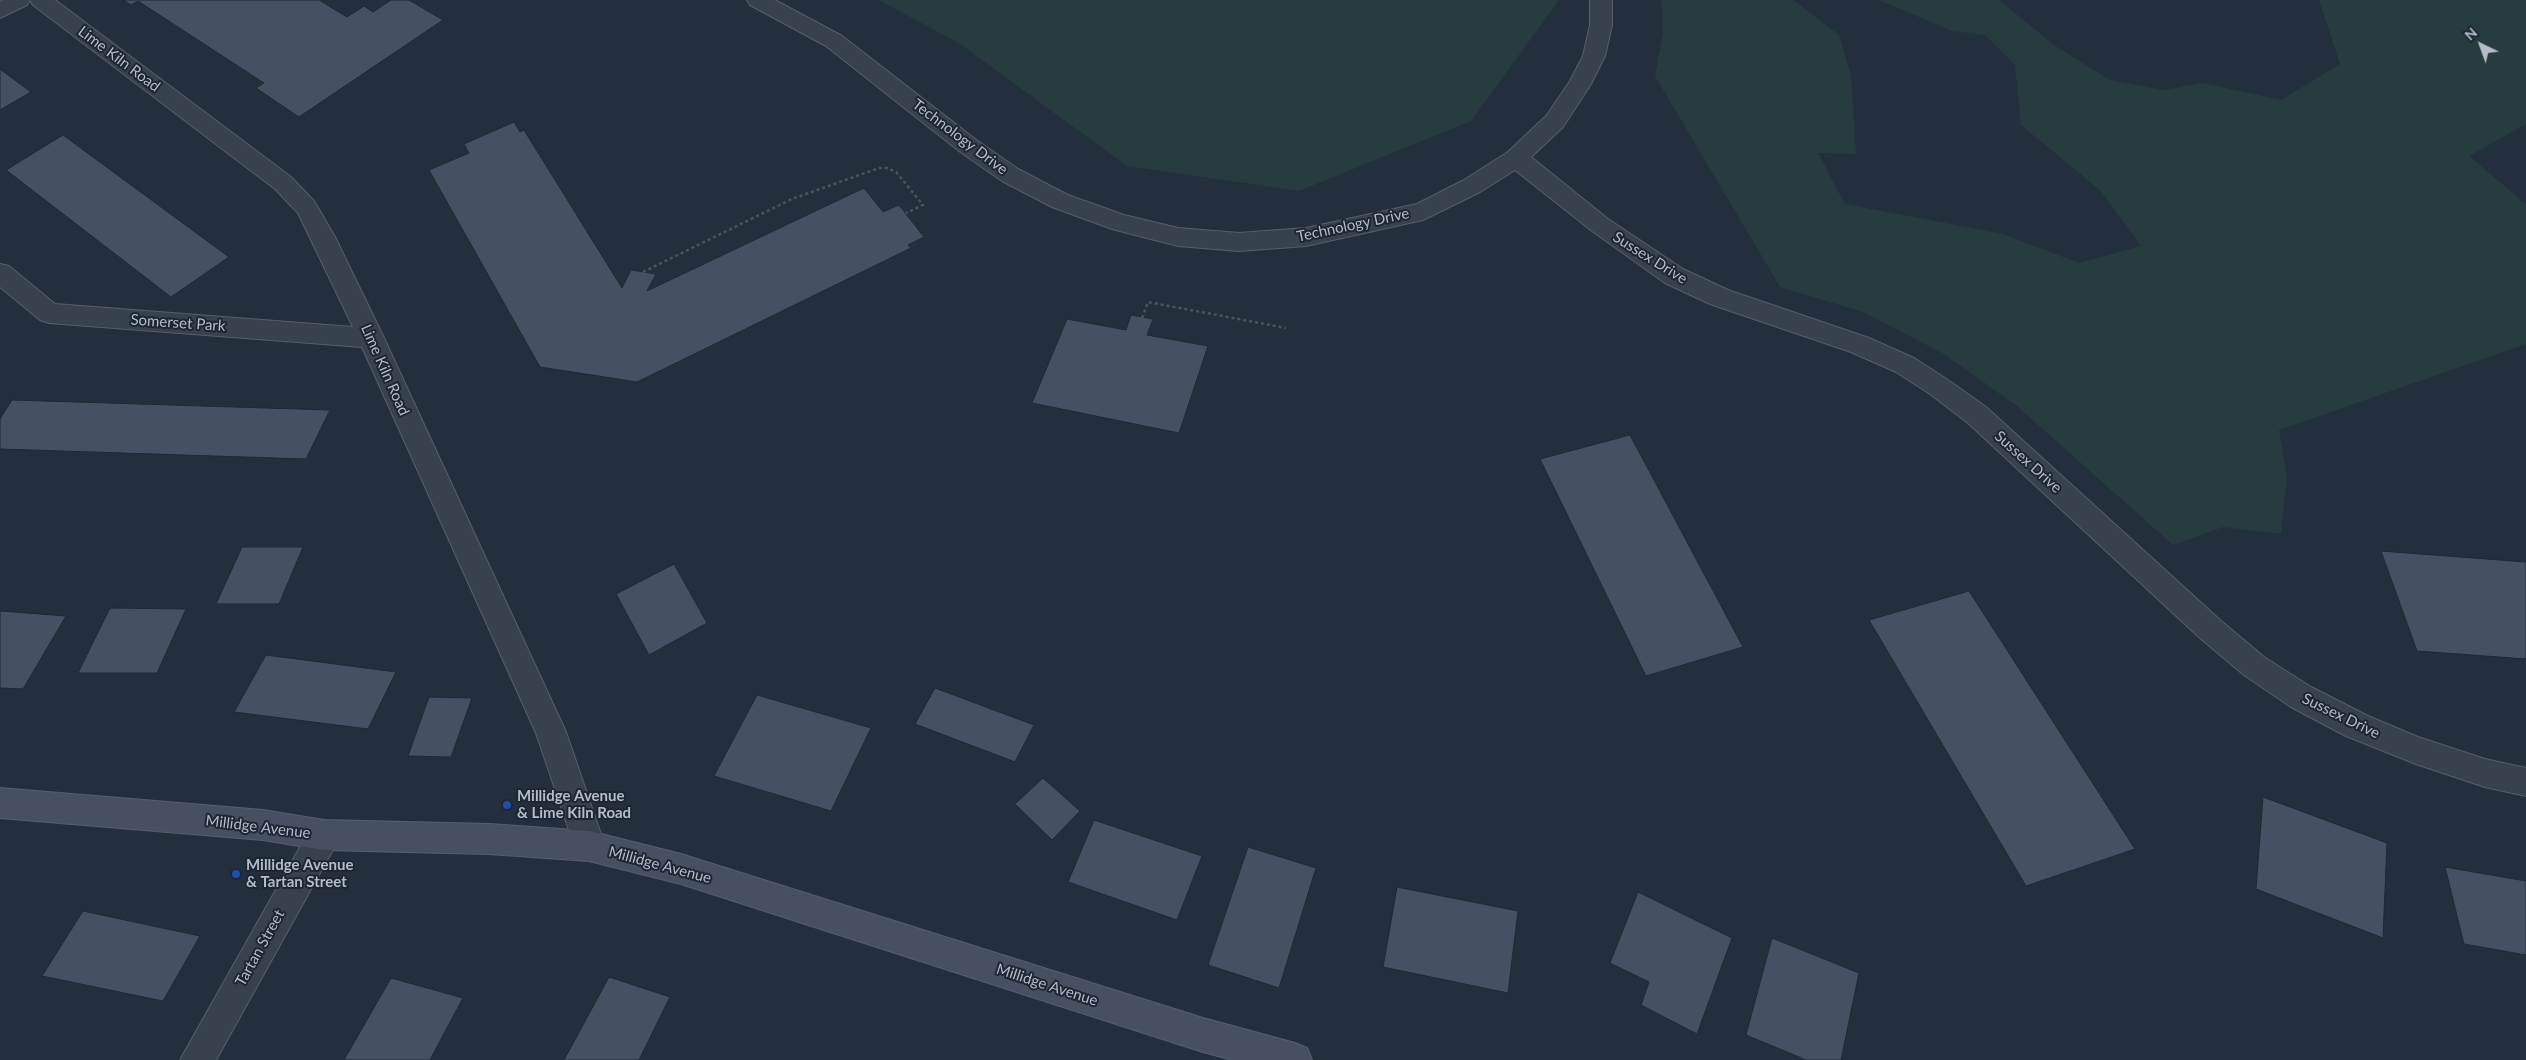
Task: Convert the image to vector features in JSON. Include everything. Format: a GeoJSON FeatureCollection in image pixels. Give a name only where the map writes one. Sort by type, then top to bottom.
{"type":"FeatureCollection","features":[{"type":"Feature","properties":{"kind":"street"},"geometry":{"type":"LineString","coordinates":[[0,11],[19,0]]}},
{"type":"Feature","properties":{"kind":"street","name":"Lime Kiln Road"},"geometry":{"type":"LineString","coordinates":[[40,0],[283,183],[306,207],[323,237],[371,338],[466,550],[551,732],[589,846]]}},
{"type":"Feature","properties":{"kind":"street","name":"Technology Drive"},"geometry":{"type":"LineString","coordinates":[[758,0],[834,41],[967,145],[1010,175],[1060,201],[1120,223],[1178,237],[1239,242],[1306,237],[1376,223],[1423,211],[1472,186],[1516,158],[1555,120],[1580,84],[1594,56],[1600,25],[1601,0]]}},
{"type":"Feature","properties":{"kind":"street","name":"Sussex Drive"},"geometry":{"type":"LineString","coordinates":[[1516,158],[1600,225],[1674,276],[1719,297],[1860,345],[1905,365],[1939,386],[1977,415],[2217,635],[2254,666],[2301,697],[2356,726],[2416,750],[2485,773],[2526,782]]}},
{"type":"Feature","properties":{"kind":"street","name":"Somerset Park"},"geometry":{"type":"LineString","coordinates":[[0,273],[49,313],[371,338]]}},
{"type":"Feature","properties":{"kind":"street","name":"Millidge Avenue"},"geometry":{"type":"LineString","coordinates":[[0,803],[263,825],[324,835],[489,839],[589,846],[681,869],[1203,1035],[1295,1060]]}},
{"type":"Feature","properties":{"kind":"street","name":"Tartan Street"},"geometry":{"type":"LineString","coordinates":[[197,1060],[324,835]]}},
{"type":"Feature","properties":{"kind":"path"},"geometry":{"type":"LineString","coordinates":[[643,272],[792,199],[879,168],[887,168],[896,172],[924,205],[906,213]]}},
{"type":"Feature","properties":{"kind":"path"},"geometry":{"type":"LineString","coordinates":[[1142,318],[1148,302],[1286,328]]}},
{"type":"Feature","properties":{"kind":"green space"},"geometry":{"type":"Polygon","coordinates":[[[879,0],[1559,0],[1471,121],[1299,191],[1127,166],[960,44],[879,0]]]}},
{"type":"Feature","properties":{"kind":"green space"},"geometry":{"type":"Polygon","coordinates":[[[1661,0],[1793,0],[1839,35],[1851,75],[1856,154],[1818,153],[1845,204],[2003,234],[2079,263],[2141,246],[2101,191],[2021,125],[2015,65],[1985,35],[1952,31],[1879,0],[1999,0],[2054,45],[2110,80],[2163,90],[2203,83],[2281,100],[2340,64],[2319,0],[2526,0],[2526,124],[2469,156],[2526,204],[2526,344],[2279,430],[2287,476],[2281,534],[2223,527],[2173,545],[2017,406],[1944,354],[1863,312],[1780,287],[1655,76],[1663,32],[1661,0]]]}},
{"type":"Feature","properties":{"kind":"building"},"geometry":{"type":"Polygon","coordinates":[[[123,0],[319,0],[347,17],[364,6],[373,12],[391,0],[409,0],[443,20],[299,117],[256,88],[264,83],[138,1],[131,5],[123,0]]]}},
{"type":"Feature","properties":{"kind":"building"},"geometry":{"type":"Polygon","coordinates":[[[0,69],[31,92],[0,110],[0,69]]]}},
{"type":"Feature","properties":{"kind":"building"},"geometry":{"type":"Polygon","coordinates":[[[514,122],[520,132],[524,130],[622,288],[631,270],[656,274],[647,291],[864,188],[883,212],[899,205],[924,237],[908,245],[911,248],[637,382],[540,367],[429,170],[469,153],[464,144],[514,122]]]}},
{"type":"Feature","properties":{"kind":"building"},"geometry":{"type":"Polygon","coordinates":[[[63,135],[229,257],[171,297],[6,170],[63,135]]]}},
{"type":"Feature","properties":{"kind":"building"},"geometry":{"type":"Polygon","coordinates":[[[1131,315],[1153,319],[1147,335],[1208,346],[1179,433],[1032,403],[1067,319],[1126,330],[1131,315]]]}},
{"type":"Feature","properties":{"kind":"building"},"geometry":{"type":"Polygon","coordinates":[[[12,400],[330,410],[306,459],[0,449],[0,419],[12,400]]]}},
{"type":"Feature","properties":{"kind":"building"},"geometry":{"type":"Polygon","coordinates":[[[1630,435],[1743,647],[1646,676],[1540,459],[1630,435]]]}},
{"type":"Feature","properties":{"kind":"building"},"geometry":{"type":"Polygon","coordinates":[[[242,547],[303,547],[279,604],[216,604],[242,547]]]}},
{"type":"Feature","properties":{"kind":"building"},"geometry":{"type":"Polygon","coordinates":[[[2381,551],[2526,562],[2526,659],[2417,651],[2381,551]]]}},
{"type":"Feature","properties":{"kind":"building"},"geometry":{"type":"Polygon","coordinates":[[[674,564],[707,623],[649,655],[616,594],[674,564]]]}},
{"type":"Feature","properties":{"kind":"building"},"geometry":{"type":"Polygon","coordinates":[[[1969,591],[2135,849],[2026,886],[1869,620],[1969,591]]]}},
{"type":"Feature","properties":{"kind":"building"},"geometry":{"type":"Polygon","coordinates":[[[110,608],[186,609],[157,673],[78,673],[110,608]]]}},
{"type":"Feature","properties":{"kind":"building"},"geometry":{"type":"Polygon","coordinates":[[[0,611],[66,616],[23,689],[0,688],[0,611]]]}},
{"type":"Feature","properties":{"kind":"building"},"geometry":{"type":"Polygon","coordinates":[[[266,655],[396,672],[368,729],[234,712],[266,655]]]}},
{"type":"Feature","properties":{"kind":"building"},"geometry":{"type":"Polygon","coordinates":[[[935,688],[1034,725],[1015,762],[915,724],[935,688]]]}},
{"type":"Feature","properties":{"kind":"building"},"geometry":{"type":"Polygon","coordinates":[[[757,695],[871,728],[831,811],[714,776],[757,695]]]}},
{"type":"Feature","properties":{"kind":"building"},"geometry":{"type":"Polygon","coordinates":[[[429,697],[472,698],[451,757],[408,756],[429,697]]]}},
{"type":"Feature","properties":{"kind":"building"},"geometry":{"type":"Polygon","coordinates":[[[1043,778],[1080,811],[1052,840],[1015,804],[1043,778]]]}},
{"type":"Feature","properties":{"kind":"building"},"geometry":{"type":"Polygon","coordinates":[[[2263,797],[2387,843],[2383,938],[2256,889],[2263,797]]]}},
{"type":"Feature","properties":{"kind":"building"},"geometry":{"type":"Polygon","coordinates":[[[1094,820],[1202,856],[1177,920],[1068,882],[1094,820]]]}},
{"type":"Feature","properties":{"kind":"building"},"geometry":{"type":"Polygon","coordinates":[[[1248,847],[1316,868],[1279,988],[1208,965],[1248,847]]]}},
{"type":"Feature","properties":{"kind":"building"},"geometry":{"type":"Polygon","coordinates":[[[2445,867],[2526,881],[2526,955],[2464,944],[2445,867]]]}},
{"type":"Feature","properties":{"kind":"building"},"geometry":{"type":"Polygon","coordinates":[[[1397,887],[1518,911],[1508,993],[1383,967],[1397,887]]]}},
{"type":"Feature","properties":{"kind":"building"},"geometry":{"type":"Polygon","coordinates":[[[1638,892],[1732,938],[1697,1034],[1641,1005],[1649,982],[1610,963],[1638,892]]]}},
{"type":"Feature","properties":{"kind":"building"},"geometry":{"type":"Polygon","coordinates":[[[83,911],[200,936],[163,1001],[42,976],[83,911]]]}},
{"type":"Feature","properties":{"kind":"building"},"geometry":{"type":"Polygon","coordinates":[[[1772,938],[1859,973],[1841,1060],[1806,1060],[1746,1035],[1772,938]]]}},
{"type":"Feature","properties":{"kind":"building"},"geometry":{"type":"Polygon","coordinates":[[[609,977],[670,997],[639,1060],[564,1060],[609,977]]]}},
{"type":"Feature","properties":{"kind":"building"},"geometry":{"type":"Polygon","coordinates":[[[391,978],[463,998],[430,1060],[344,1060],[391,978]]]}},
{"type":"Feature","properties":{"kind":"place","name":"Millidge Avenue & Lime Kiln Road"},"geometry":{"type":"Point","coordinates":[507,805]}},
{"type":"Feature","properties":{"kind":"place","name":"Millidge Avenue & Tartan Street"},"geometry":{"type":"Point","coordinates":[236,874]}}]}
